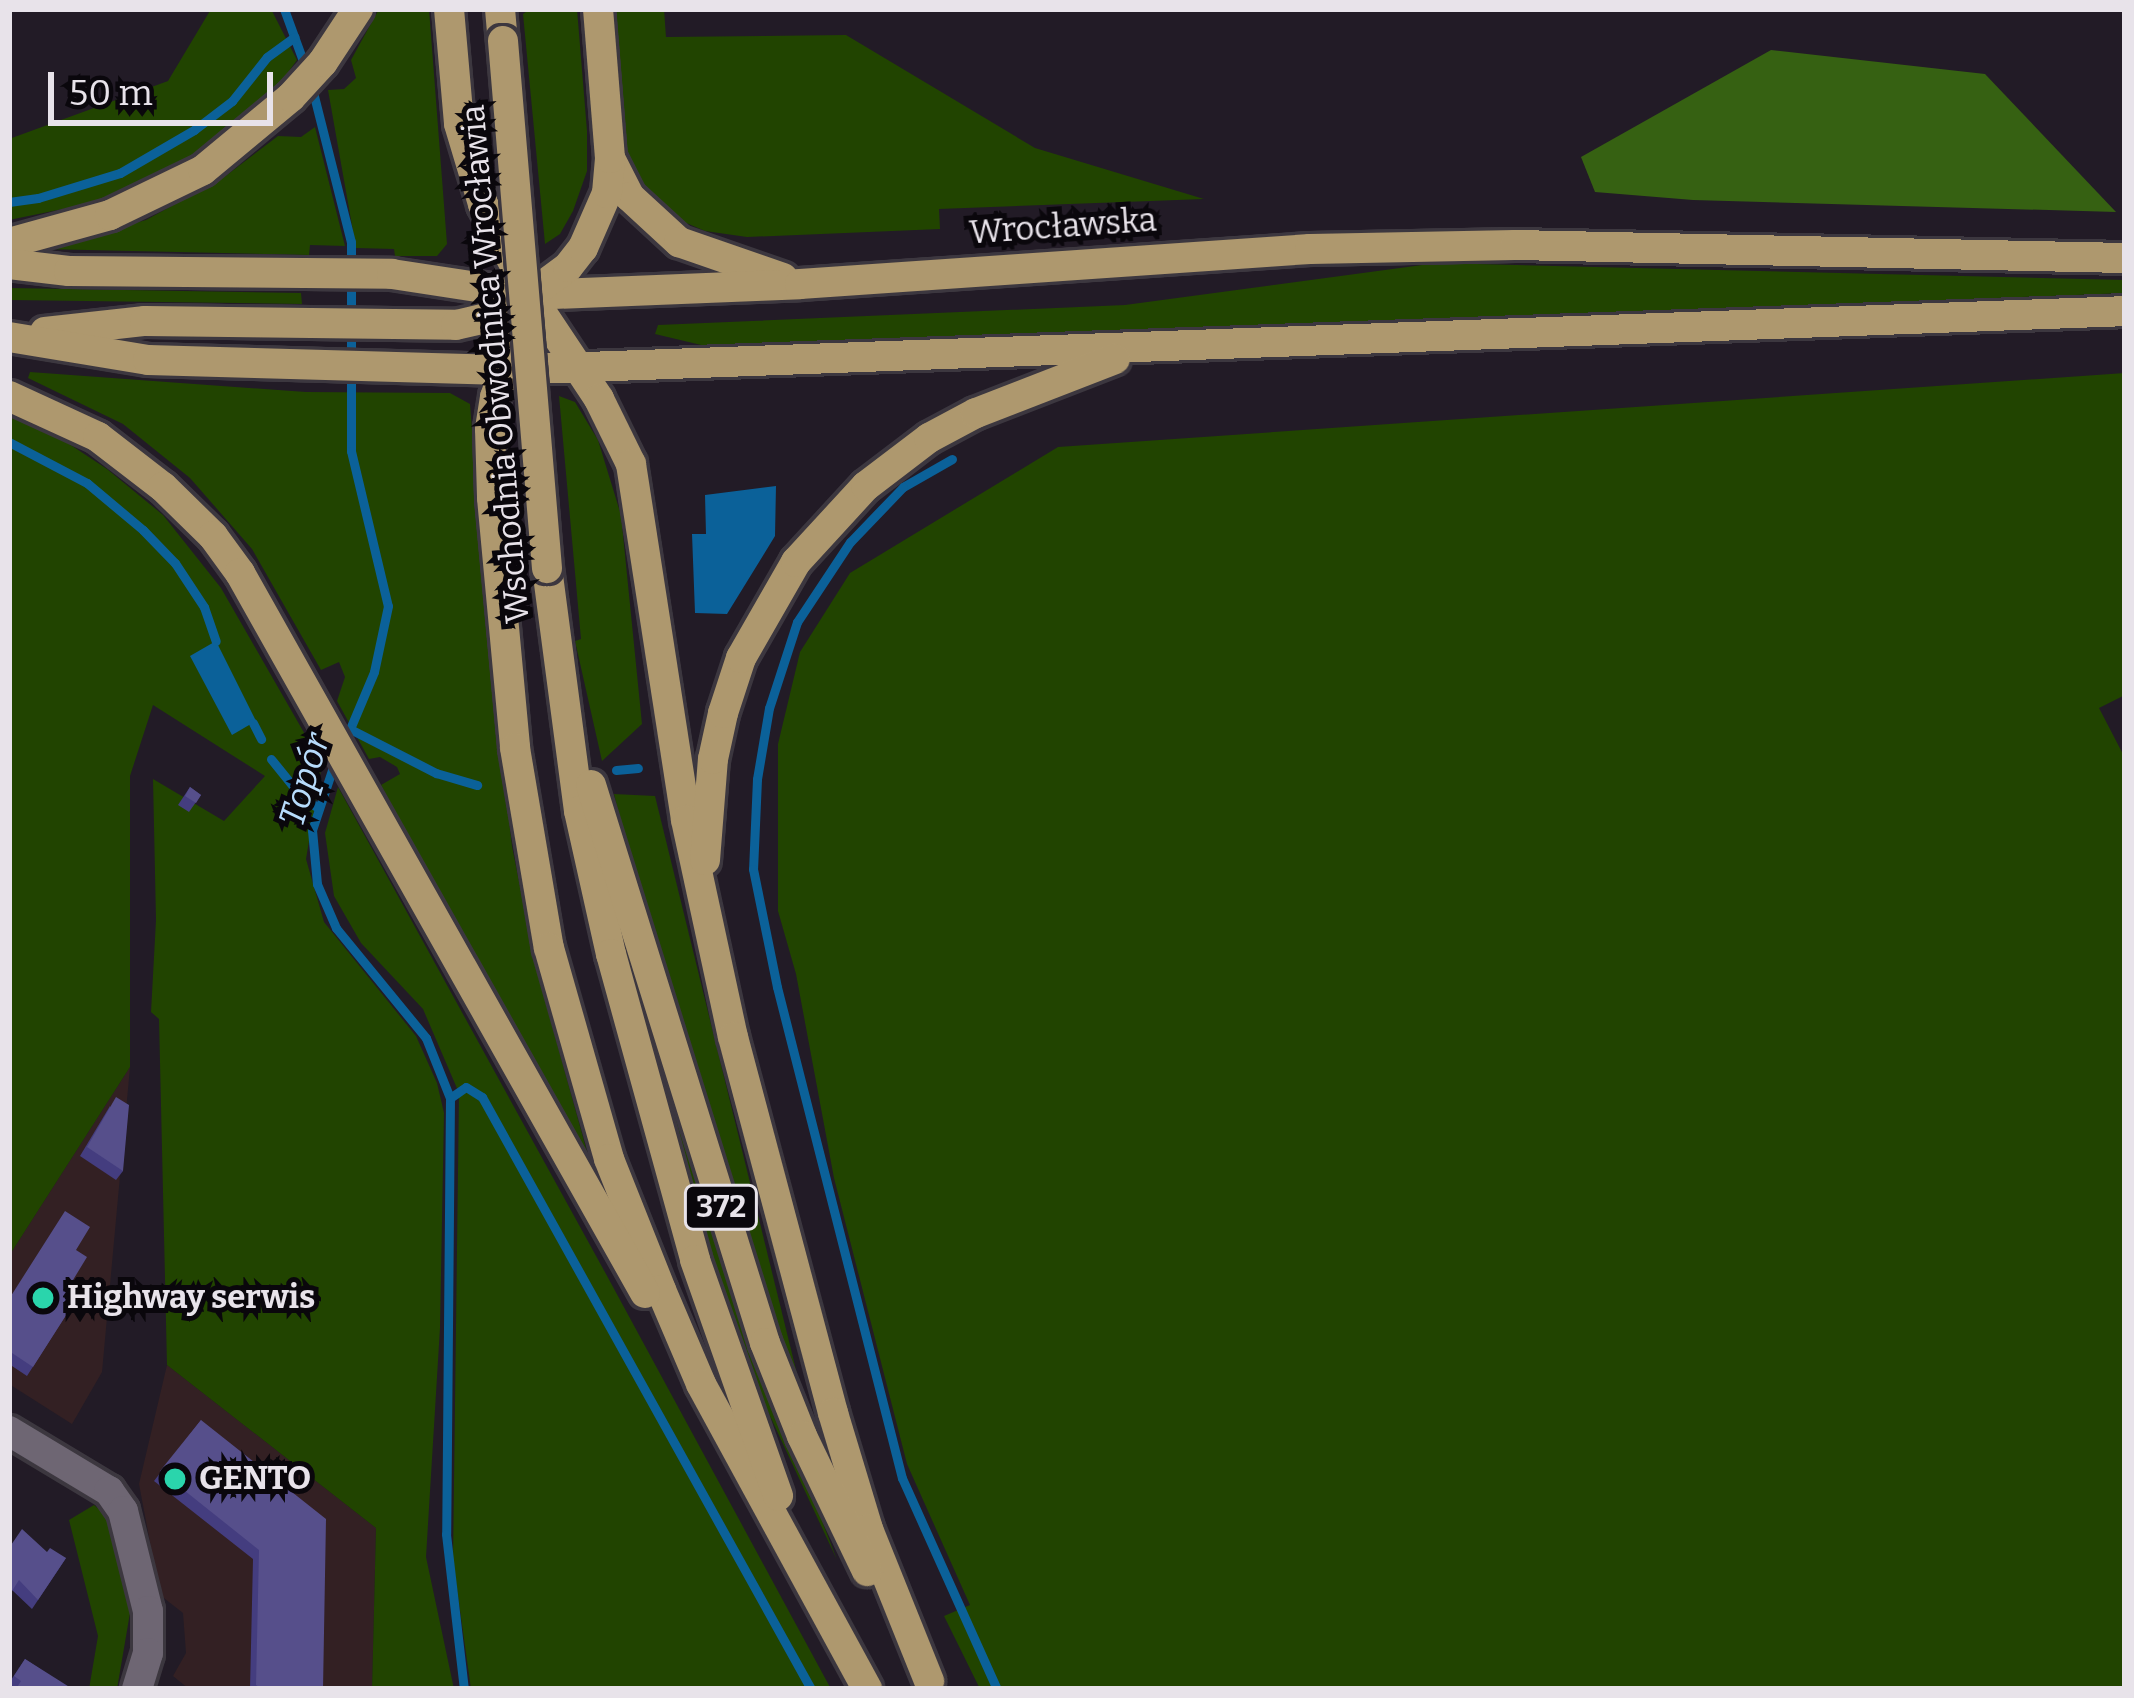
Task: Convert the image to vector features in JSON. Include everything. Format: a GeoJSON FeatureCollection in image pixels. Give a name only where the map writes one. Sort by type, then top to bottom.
{"type":"FeatureCollection","features":[{"type":"Feature","properties":{"kind":"main road"},"geometry":{"type":"LineString","coordinates":[[9,243],[90,221],[163,191],[251,135],[323,62],[358,9]]}},
{"type":"Feature","properties":{"kind":"main road"},"geometry":{"type":"LineString","coordinates":[[449,9],[468,165],[530,295],[580,369],[631,464],[669,719],[733,1037],[868,1529],[931,1685]]}},
{"type":"Feature","properties":{"kind":"main road","name":"Wschodnia Obwodnica Wrocławia"},"geometry":{"type":"LineString","coordinates":[[500,9],[547,568],[593,882],[652,1113],[738,1388],[823,1607]]}},
{"type":"Feature","properties":{"kind":"main road"},"geometry":{"type":"LineString","coordinates":[[9,336],[145,321],[456,325],[491,317],[568,267],[583,248],[607,193],[610,158],[598,9]]}},
{"type":"Feature","properties":{"kind":"main road"},"geometry":{"type":"LineString","coordinates":[[610,158],[630,197],[679,242],[800,284]]}},
{"type":"Feature","properties":{"kind":"main road","name":"Wrocławska"},"geometry":{"type":"LineString","coordinates":[[9,264],[69,271],[392,274],[530,295],[800,284],[1310,249],[1515,245],[2125,258]]}},
{"type":"Feature","properties":{"kind":"main road"},"geometry":{"type":"LineString","coordinates":[[530,295],[490,429],[515,748],[536,887],[609,1159],[700,1384]]}},
{"type":"Feature","properties":{"kind":"main road"},"geometry":{"type":"LineString","coordinates":[[9,336],[148,360],[306,369],[505,370],[1138,351],[2125,311]]}},
{"type":"Feature","properties":{"kind":"main road"},"geometry":{"type":"LineString","coordinates":[[703,897],[713,759],[723,713],[741,658],[796,562],[866,486],[929,438],[976,412],[1138,351]]}},
{"type":"Feature","properties":{"kind":"main road"},"geometry":{"type":"LineString","coordinates":[[9,396],[98,437],[188,509],[241,573],[574,1173],[700,1384],[823,1607]]}},
{"type":"Feature","properties":{"kind":"main road","name":"Wschodnia Obwodnica Wrocławia"},"geometry":{"type":"LineString","coordinates":[[568,711],[766,1342],[848,1537],[931,1685]]}},
{"type":"Feature","properties":{"kind":"main road","name":"372"},"geometry":{"type":"LineString","coordinates":[[823,1607],[867,1689]]}},
{"type":"Feature","properties":{"kind":"street"},"geometry":{"type":"LineString","coordinates":[[9,1431],[109,1491],[124,1511],[148,1612],[148,1653],[137,1689]]}},
{"type":"Feature","properties":{"kind":"shaded area"},"geometry":{"type":"Polygon","coordinates":[[[130,1067],[102,1372],[72,1424],[9,1384],[9,1256],[130,1067]]]}},
{"type":"Feature","properties":{"kind":"shaded area"},"geometry":{"type":"Polygon","coordinates":[[[167,1365],[376,1528],[372,1689],[189,1689],[173,1676],[186,1653],[183,1613],[160,1595],[139,1484],[167,1365]]]}},
{"type":"Feature","properties":{"kind":"green space"},"geometry":{"type":"Polygon","coordinates":[[[211,9],[271,9],[297,60],[273,93],[180,166],[107,200],[9,220],[9,139],[168,81],[211,9]]]}},
{"type":"Feature","properties":{"kind":"green space"},"geometry":{"type":"Polygon","coordinates":[[[379,9],[429,9],[447,244],[437,256],[395,256],[394,249],[356,248],[328,90],[344,89],[356,78],[351,60],[379,9]]]}},
{"type":"Feature","properties":{"kind":"green space"},"geometry":{"type":"Polygon","coordinates":[[[530,9],[577,9],[587,131],[587,171],[573,211],[560,234],[545,244],[523,14],[530,9]]]}},
{"type":"Feature","properties":{"kind":"green space"},"geometry":{"type":"Polygon","coordinates":[[[614,9],[664,9],[666,37],[846,35],[1035,148],[1204,199],[939,209],[940,229],[747,237],[705,231],[677,219],[634,181],[624,137],[614,9]]]}},
{"type":"Feature","properties":{"kind":"green space"},"geometry":{"type":"Polygon","coordinates":[[[1771,50],[1985,74],[2116,212],[1693,200],[1595,192],[1581,157],[1771,50]]]}},
{"type":"Feature","properties":{"kind":"green space"},"geometry":{"type":"Polygon","coordinates":[[[315,127],[345,246],[310,245],[309,255],[42,249],[146,220],[223,178],[278,136],[301,137],[315,127]]]}},
{"type":"Feature","properties":{"kind":"green space"},"geometry":{"type":"Polygon","coordinates":[[[1437,263],[2125,280],[2125,293],[718,349],[655,334],[658,325],[1125,305],[1437,263]]]}},
{"type":"Feature","properties":{"kind":"green space"},"geometry":{"type":"Polygon","coordinates":[[[9,288],[301,293],[302,304],[9,300],[9,288]]]}},
{"type":"Feature","properties":{"kind":"green space"},"geometry":{"type":"Polygon","coordinates":[[[30,372],[306,392],[450,393],[470,404],[489,650],[512,846],[536,968],[593,1173],[381,785],[400,774],[397,767],[380,757],[369,759],[337,701],[345,677],[339,662],[321,670],[252,549],[190,478],[123,424],[28,378],[30,372]]]}},
{"type":"Feature","properties":{"kind":"green space"},"geometry":{"type":"Polygon","coordinates":[[[2125,373],[2125,695],[2099,708],[2125,758],[2125,1689],[980,1689],[944,1616],[970,1605],[907,1464],[834,1178],[796,974],[778,911],[778,744],[800,652],[850,573],[1058,447],[2125,373]]]}},
{"type":"Feature","properties":{"kind":"green space"},"geometry":{"type":"Polygon","coordinates":[[[559,396],[575,402],[598,440],[621,515],[642,724],[602,761],[575,641],[581,639],[559,396]]]}},
{"type":"Feature","properties":{"kind":"green space"},"geometry":{"type":"Polygon","coordinates":[[[9,413],[48,430],[107,469],[163,515],[221,588],[322,764],[306,859],[324,922],[416,1036],[437,1083],[444,1113],[440,1328],[426,1557],[454,1689],[372,1689],[376,1528],[167,1365],[159,1019],[151,1012],[156,920],[153,779],[224,821],[265,776],[153,705],[130,776],[130,1067],[9,1256],[9,413]]]}},
{"type":"Feature","properties":{"kind":"green space"},"geometry":{"type":"Polygon","coordinates":[[[338,787],[831,1689],[471,1689],[453,1560],[459,1093],[423,1009],[361,943],[334,896],[325,833],[338,787]]]}},
{"type":"Feature","properties":{"kind":"green space"},"geometry":{"type":"Polygon","coordinates":[[[614,794],[655,796],[798,1378],[795,1382],[652,945],[614,794]]]}},
{"type":"Feature","properties":{"kind":"green space"},"geometry":{"type":"Polygon","coordinates":[[[593,832],[747,1324],[837,1560],[750,1373],[655,1076],[593,832]]]}},
{"type":"Feature","properties":{"kind":"green space"},"geometry":{"type":"Polygon","coordinates":[[[94,1505],[106,1515],[125,1569],[130,1613],[117,1689],[89,1689],[98,1636],[69,1520],[94,1505]]]}},
{"type":"Feature","properties":{"kind":"water"},"geometry":{"type":"Polygon","coordinates":[[[776,486],[775,536],[727,614],[695,613],[692,534],[706,534],[705,495],[776,486]]]}},
{"type":"Feature","properties":{"kind":"water"},"geometry":{"type":"Polygon","coordinates":[[[216,641],[256,721],[232,735],[190,656],[216,641]]]}},
{"type":"Feature","properties":{"kind":"building"},"geometry":{"type":"Polygon","coordinates":[[[190,787],[201,795],[196,803],[185,796],[190,787]]]}},
{"type":"Feature","properties":{"kind":"building"},"geometry":{"type":"Polygon","coordinates":[[[116,1097],[129,1105],[123,1171],[87,1147],[116,1097]]]}},
{"type":"Feature","properties":{"kind":"building","name":"Highway serwis"},"geometry":{"type":"Polygon","coordinates":[[[65,1211],[90,1227],[76,1250],[87,1257],[73,1280],[84,1287],[33,1367],[9,1351],[9,1299],[65,1211]]]}},
{"type":"Feature","properties":{"kind":"building"},"geometry":{"type":"Polygon","coordinates":[[[201,1420],[326,1519],[323,1689],[262,1689],[256,1685],[259,1550],[160,1471],[201,1420]]]}},
{"type":"Feature","properties":{"kind":"building"},"geometry":{"type":"Polygon","coordinates":[[[22,1529],[47,1552],[50,1548],[66,1558],[38,1600],[19,1580],[9,1589],[9,1548],[22,1529]]]}},
{"type":"Feature","properties":{"kind":"building"},"geometry":{"type":"Polygon","coordinates":[[[25,1659],[71,1688],[16,1689],[21,1681],[14,1676],[25,1659]]]}},
{"type":"Feature","properties":{"kind":"waterway","name":"Topór"},"geometry":{"type":"LineString","coordinates":[[284,9],[307,72]]}},
{"type":"Feature","properties":{"kind":"waterway"},"geometry":{"type":"LineString","coordinates":[[9,202],[120,173],[194,130],[232,101],[267,57],[295,37]]}},
{"type":"Feature","properties":{"kind":"waterway","name":"Topór"},"geometry":{"type":"LineString","coordinates":[[312,88],[351,242],[351,451],[388,606],[374,672],[344,743]]}},
{"type":"Feature","properties":{"kind":"waterway"},"geometry":{"type":"LineString","coordinates":[[9,442],[87,483],[143,530],[175,563],[204,607],[216,641]]}},
{"type":"Feature","properties":{"kind":"waterway"},"geometry":{"type":"LineString","coordinates":[[952,459],[903,487],[850,542],[797,622],[769,708],[757,779],[753,869],[777,987],[902,1478],[997,1689]]}},
{"type":"Feature","properties":{"kind":"waterway"},"geometry":{"type":"LineString","coordinates":[[253,723],[261,739]]}},
{"type":"Feature","properties":{"kind":"waterway"},"geometry":{"type":"LineString","coordinates":[[350,729],[436,773],[477,785]]}},
{"type":"Feature","properties":{"kind":"waterway","name":"Topór"},"geometry":{"type":"LineString","coordinates":[[336,758],[312,830],[317,884],[336,928],[426,1038],[450,1098],[446,1534],[464,1689]]}},
{"type":"Feature","properties":{"kind":"waterway"},"geometry":{"type":"LineString","coordinates":[[271,759],[301,796],[318,808]]}},
{"type":"Feature","properties":{"kind":"waterway"},"geometry":{"type":"LineString","coordinates":[[616,770],[638,768]]}},
{"type":"Feature","properties":{"kind":"waterway"},"geometry":{"type":"LineString","coordinates":[[450,1098],[466,1087],[482,1097],[811,1689]]}},
{"type":"Feature","properties":{"kind":"place","name":"Highway serwis"},"geometry":{"type":"Point","coordinates":[43,1298]}},
{"type":"Feature","properties":{"kind":"place","name":"GENTO"},"geometry":{"type":"Point","coordinates":[175,1479]}}]}
